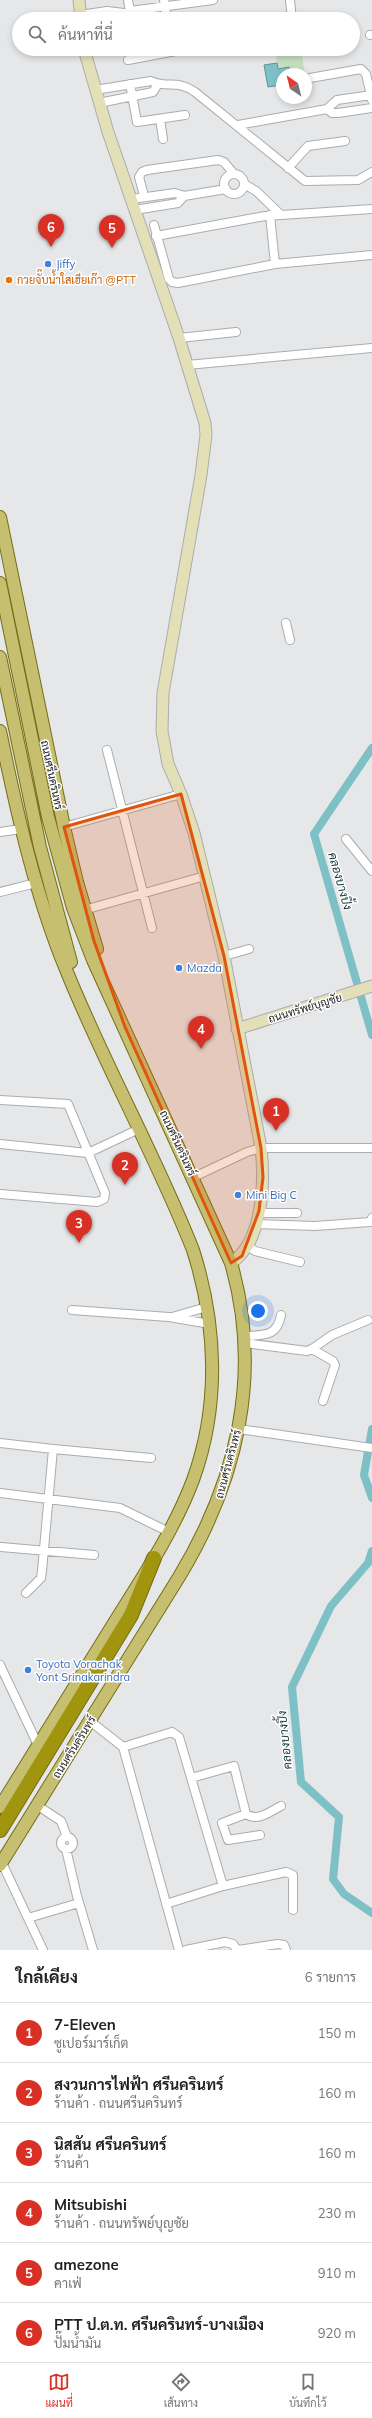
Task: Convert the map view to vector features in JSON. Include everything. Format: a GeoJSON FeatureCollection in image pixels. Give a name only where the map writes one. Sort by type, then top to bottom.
{"type":"FeatureCollection","features":[{"type":"Feature","properties":{"kind":"highway"},"geometry":{"type":"LineString","coordinates":[[0,1830],[131,1614],[154,1558]]}},
{"type":"Feature","properties":{"kind":"main road","name":"ถนนศรีนครินทร์"},"geometry":{"type":"LineString","coordinates":[[0,517],[64,827],[84,910],[125,1028]]}},
{"type":"Feature","properties":{"kind":"main road","name":"ถนนศรีนครินทร์"},"geometry":{"type":"LineString","coordinates":[[0,583],[58,860],[83,935],[194,1177],[231,1263],[238,1288],[245,1340],[245,1372],[239,1429],[226,1478],[215,1511],[200,1543],[1,1864]]}},
{"type":"Feature","properties":{"kind":"main road"},"geometry":{"type":"LineString","coordinates":[[0,657],[48,884],[76,978],[98,1039]]}},
{"type":"Feature","properties":{"kind":"main road"},"geometry":{"type":"LineString","coordinates":[[0,731],[3,757],[36,883],[67,972],[193,1250],[210,1324],[212,1389],[207,1427],[193,1480],[169,1532],[0,1807]]}},
{"type":"Feature","properties":{"kind":"street"},"geometry":{"type":"LineString","coordinates":[[79,0],[80,12]]}},
{"type":"Feature","properties":{"kind":"street"},"geometry":{"type":"LineString","coordinates":[[127,12],[128,0]]}},
{"type":"Feature","properties":{"kind":"street"},"geometry":{"type":"LineString","coordinates":[[102,12],[127,12],[164,3],[213,0]]}},
{"type":"Feature","properties":{"kind":"street"},"geometry":{"type":"LineString","coordinates":[[290,0],[291,12]]}},
{"type":"Feature","properties":{"kind":"street"},"geometry":{"type":"LineString","coordinates":[[86,56],[99,103],[179,338],[205,423],[206,435],[201,475],[172,638],[162,710],[165,751],[181,794],[205,876],[224,956],[253,1097],[261,1148],[263,1177],[256,1224],[248,1246],[242,1256],[231,1263]]}},
{"type":"Feature","properties":{"kind":"street"},"geometry":{"type":"LineString","coordinates":[[128,60],[145,56]]}},
{"type":"Feature","properties":{"kind":"street"},"geometry":{"type":"LineString","coordinates":[[238,125],[327,109],[332,102],[337,100],[372,97],[366,74],[361,69],[312,78]]}},
{"type":"Feature","properties":{"kind":"street"},"geometry":{"type":"LineString","coordinates":[[95,90],[151,81],[158,84],[179,83],[186,85],[238,125],[305,181],[358,180],[372,172]]}},
{"type":"Feature","properties":{"kind":"street"},"geometry":{"type":"LineString","coordinates":[[130,84],[137,122],[185,115]]}},
{"type":"Feature","properties":{"kind":"street"},"geometry":{"type":"LineString","coordinates":[[99,103],[153,92],[158,84]]}},
{"type":"Feature","properties":{"kind":"street"},"geometry":{"type":"LineString","coordinates":[[327,109],[332,113],[338,113],[372,108]]}},
{"type":"Feature","properties":{"kind":"street"},"geometry":{"type":"LineString","coordinates":[[160,119],[163,139]]}},
{"type":"Feature","properties":{"kind":"street"},"geometry":{"type":"LineString","coordinates":[[288,168],[308,146],[346,141]]}},
{"type":"Feature","properties":{"kind":"street"},"geometry":{"type":"LineString","coordinates":[[143,192],[139,177],[142,172],[218,160],[224,162],[234,174],[242,178],[244,184],[256,191],[281,215]]}},
{"type":"Feature","properties":{"kind":"street"},"geometry":{"type":"LineString","coordinates":[[226,189],[227,178],[234,174]]}},
{"type":"Feature","properties":{"kind":"street"},"geometry":{"type":"LineString","coordinates":[[132,199],[175,192],[184,196],[226,189],[228,192],[237,194],[243,188],[244,184]]}},
{"type":"Feature","properties":{"kind":"street"},"geometry":{"type":"LineString","coordinates":[[136,210],[178,203],[184,196]]}},
{"type":"Feature","properties":{"kind":"street"},"geometry":{"type":"LineString","coordinates":[[156,236],[270,215],[372,209]]}},
{"type":"Feature","properties":{"kind":"street"},"geometry":{"type":"LineString","coordinates":[[270,215],[275,264]]}},
{"type":"Feature","properties":{"kind":"street"},"geometry":{"type":"LineString","coordinates":[[154,225],[169,279],[172,282],[178,283],[275,264],[372,255]]}},
{"type":"Feature","properties":{"kind":"street"},"geometry":{"type":"LineString","coordinates":[[179,338],[236,332]]}},
{"type":"Feature","properties":{"kind":"street"},"geometry":{"type":"LineString","coordinates":[[187,365],[372,348]]}},
{"type":"Feature","properties":{"kind":"street"},"geometry":{"type":"LineString","coordinates":[[286,623],[290,640]]}},
{"type":"Feature","properties":{"kind":"street"},"geometry":{"type":"LineString","coordinates":[[107,750],[152,928]]}},
{"type":"Feature","properties":{"kind":"street"},"geometry":{"type":"LineString","coordinates":[[64,827],[123,812],[181,794]]}},
{"type":"Feature","properties":{"kind":"street"},"geometry":{"type":"LineString","coordinates":[[0,832],[21,828]]}},
{"type":"Feature","properties":{"kind":"street"},"geometry":{"type":"LineString","coordinates":[[346,839],[372,871]]}},
{"type":"Feature","properties":{"kind":"street"},"geometry":{"type":"LineString","coordinates":[[84,910],[205,876]]}},
{"type":"Feature","properties":{"kind":"street"},"geometry":{"type":"LineString","coordinates":[[0,892],[36,883]]}},
{"type":"Feature","properties":{"kind":"street"},"geometry":{"type":"LineString","coordinates":[[224,956],[250,949]]}},
{"type":"Feature","properties":{"kind":"street","name":"ถนนทรัพย์บุญชัย"},"geometry":{"type":"LineString","coordinates":[[238,1029],[371,987]]}},
{"type":"Feature","properties":{"kind":"street"},"geometry":{"type":"LineString","coordinates":[[0,1100],[68,1104],[105,1193],[102,1201],[0,1194]]}},
{"type":"Feature","properties":{"kind":"street"},"geometry":{"type":"LineString","coordinates":[[0,1144],[88,1153],[139,1129]]}},
{"type":"Feature","properties":{"kind":"street"},"geometry":{"type":"LineString","coordinates":[[194,1177],[247,1152],[261,1148],[372,1148]]}},
{"type":"Feature","properties":{"kind":"street"},"geometry":{"type":"LineString","coordinates":[[259,1211],[263,1213],[297,1213]]}},
{"type":"Feature","properties":{"kind":"street"},"geometry":{"type":"LineString","coordinates":[[256,1224],[315,1226],[370,1222],[372,1218]]}},
{"type":"Feature","properties":{"kind":"street"},"geometry":{"type":"LineString","coordinates":[[248,1246],[255,1251],[300,1262]]}},
{"type":"Feature","properties":{"kind":"street"},"geometry":{"type":"LineString","coordinates":[[169,1317],[207,1307]]}},
{"type":"Feature","properties":{"kind":"street"},"geometry":{"type":"LineString","coordinates":[[72,1310],[169,1317],[210,1324]]}},
{"type":"Feature","properties":{"kind":"street"},"geometry":{"type":"LineString","coordinates":[[245,1340],[273,1332],[280,1324],[281,1315]]}},
{"type":"Feature","properties":{"kind":"street"},"geometry":{"type":"LineString","coordinates":[[245,1340],[295,1350],[312,1349],[332,1335],[368,1320]]}},
{"type":"Feature","properties":{"kind":"street"},"geometry":{"type":"LineString","coordinates":[[312,1349],[333,1361],[335,1365],[323,1401]]}},
{"type":"Feature","properties":{"kind":"street"},"geometry":{"type":"LineString","coordinates":[[239,1429],[347,1443],[372,1448]]}},
{"type":"Feature","properties":{"kind":"street"},"geometry":{"type":"LineString","coordinates":[[0,1443],[151,1458]]}},
{"type":"Feature","properties":{"kind":"street"},"geometry":{"type":"LineString","coordinates":[[26,1593],[40,1578],[53,1449]]}},
{"type":"Feature","properties":{"kind":"street"},"geometry":{"type":"LineString","coordinates":[[0,1493],[120,1508],[169,1532]]}},
{"type":"Feature","properties":{"kind":"street"},"geometry":{"type":"LineString","coordinates":[[1,1547],[42,1552],[94,1555]]}},
{"type":"Feature","properties":{"kind":"street"},"geometry":{"type":"LineString","coordinates":[[0,1666],[38,1745]]}},
{"type":"Feature","properties":{"kind":"street"},"geometry":{"type":"LineString","coordinates":[[90,1721],[123,1747],[179,1950]]}},
{"type":"Feature","properties":{"kind":"street"},"geometry":{"type":"LineString","coordinates":[[123,1747],[174,1732],[179,1737],[223,1886]]}},
{"type":"Feature","properties":{"kind":"street"},"geometry":{"type":"LineString","coordinates":[[191,1778],[234,1766],[246,1814],[252,1818],[259,1817],[281,1806]]}},
{"type":"Feature","properties":{"kind":"street"},"geometry":{"type":"LineString","coordinates":[[38,1806],[61,1821],[68,1837],[73,1840],[73,1845],[66,1849],[79,1903],[93,1950]]}},
{"type":"Feature","properties":{"kind":"street"},"geometry":{"type":"LineString","coordinates":[[246,1814],[222,1823],[228,1840],[260,1835]]}},
{"type":"Feature","properties":{"kind":"street"},"geometry":{"type":"LineString","coordinates":[[1,1864],[43,1950]]}},
{"type":"Feature","properties":{"kind":"street"},"geometry":{"type":"LineString","coordinates":[[166,1904],[223,1886],[280,1872],[290,1873],[293,1875],[293,1910]]}},
{"type":"Feature","properties":{"kind":"street"},"geometry":{"type":"LineString","coordinates":[[28,1918],[79,1903]]}},
{"type":"Feature","properties":{"kind":"street"},"geometry":{"type":"LineString","coordinates":[[186,1950],[225,1942],[233,1944],[237,1950],[278,1944],[284,1945],[286,1950]]}},
{"type":"Feature","properties":{"kind":"highlighted area"},"geometry":{"type":"Polygon","coordinates":[[[181,794],[224,956],[261,1148],[263,1177],[259,1211],[242,1256],[231,1263],[125,1027],[94,941],[64,827],[181,794]]]}},
{"type":"Feature","properties":{"kind":"green space"},"geometry":{"type":"Polygon","coordinates":[[[276,56],[302,56],[304,68],[278,68],[276,56]]]}},
{"type":"Feature","properties":{"kind":"water"},"geometry":{"type":"Polygon","coordinates":[[[277,63],[276,86],[268,87],[264,65],[277,63]]]}},
{"type":"Feature","properties":{"kind":"waterway","name":"คลองบางปิ้ง"},"geometry":{"type":"LineString","coordinates":[[372,748],[314,834],[372,1035]]}},
{"type":"Feature","properties":{"kind":"waterway","name":"คลองบางปิ้ง"},"geometry":{"type":"LineString","coordinates":[[372,1429],[364,1475],[372,1498]]}},
{"type":"Feature","properties":{"kind":"waterway","name":"คลองบางปิ้ง"},"geometry":{"type":"LineString","coordinates":[[372,1551],[368,1563],[331,1606],[292,1687],[301,1782],[339,1817],[333,1879],[344,1894],[372,1913]]}},
{"type":"Feature","properties":{"kind":"place","name":"PTT ป.ต.ท. ศรีนครินทร์-บางเมือง"},"geometry":{"type":"Point","coordinates":[51,247]}},
{"type":"Feature","properties":{"kind":"place","name":"amezone"},"geometry":{"type":"Point","coordinates":[112,248]}},
{"type":"Feature","properties":{"kind":"place","name":"Jiffy"},"geometry":{"type":"Point","coordinates":[48,264]}},
{"type":"Feature","properties":{"kind":"place","name":"กวยจั๊บน้ำใสเฮียเก๊า @PTT"},"geometry":{"type":"Point","coordinates":[9,280]}},
{"type":"Feature","properties":{"kind":"place","name":"Mazda"},"geometry":{"type":"Point","coordinates":[179,968]}},
{"type":"Feature","properties":{"kind":"place","name":"Mitsubishi"},"geometry":{"type":"Point","coordinates":[201,1049]}},
{"type":"Feature","properties":{"kind":"place","name":"7-Eleven"},"geometry":{"type":"Point","coordinates":[276,1131]}},
{"type":"Feature","properties":{"kind":"place","name":"สงวนการไฟฟ้า ศรีนครินทร์"},"geometry":{"type":"Point","coordinates":[125,1185]}},
{"type":"Feature","properties":{"kind":"place","name":"Mini Big C"},"geometry":{"type":"Point","coordinates":[238,1195]}},
{"type":"Feature","properties":{"kind":"place","name":"นิสสัน ศรีนครินทร์"},"geometry":{"type":"Point","coordinates":[79,1243]}},
{"type":"Feature","properties":{"kind":"place","name":"Toyota Vorachak Yont Srinakarindra"},"geometry":{"type":"Point","coordinates":[28,1670]}}]}
